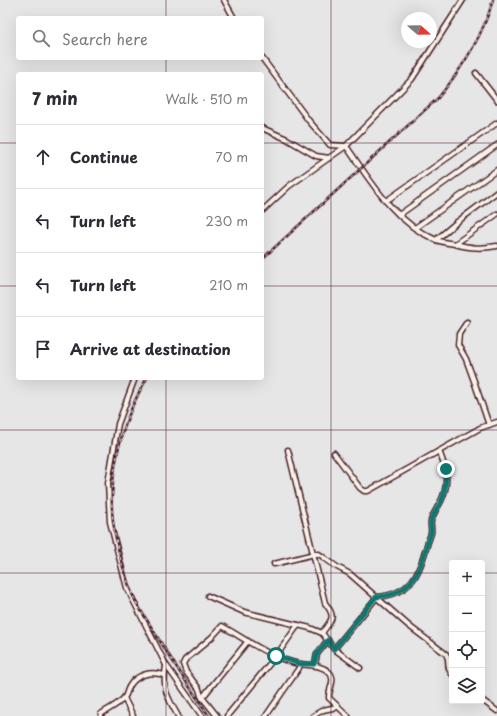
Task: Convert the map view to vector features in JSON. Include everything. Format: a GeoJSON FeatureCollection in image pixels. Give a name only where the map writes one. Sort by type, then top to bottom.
{"type":"FeatureCollection","features":[{"type":"Feature","properties":{"kind":"street"},"geometry":{"type":"LineString","coordinates":[[224,0],[233,16]]}},
{"type":"Feature","properties":{"kind":"street"},"geometry":{"type":"LineString","coordinates":[[264,209],[289,186],[346,146],[412,79],[463,0]]}},
{"type":"Feature","properties":{"kind":"street"},"geometry":{"type":"LineString","coordinates":[[263,60],[309,121],[330,144],[346,146],[386,201],[399,215],[415,228],[436,240],[467,248],[497,246]]}},
{"type":"Feature","properties":{"kind":"street"},"geometry":{"type":"LineString","coordinates":[[476,73],[497,99]]}},
{"type":"Feature","properties":{"kind":"street"},"geometry":{"type":"LineString","coordinates":[[386,201],[497,123]]}},
{"type":"Feature","properties":{"kind":"street"},"geometry":{"type":"LineString","coordinates":[[264,129],[287,139],[316,156],[329,158]]}},
{"type":"Feature","properties":{"kind":"street"},"geometry":{"type":"LineString","coordinates":[[399,215],[497,145]]}},
{"type":"Feature","properties":{"kind":"street"},"geometry":{"type":"LineString","coordinates":[[415,228],[497,170]]}},
{"type":"Feature","properties":{"kind":"street"},"geometry":{"type":"LineString","coordinates":[[436,240],[497,192]]}},
{"type":"Feature","properties":{"kind":"street"},"geometry":{"type":"LineString","coordinates":[[455,244],[497,214]]}},
{"type":"Feature","properties":{"kind":"street"},"geometry":{"type":"LineString","coordinates":[[467,322],[459,334],[458,345],[469,366],[489,425]]}},
{"type":"Feature","properties":{"kind":"street"},"geometry":{"type":"LineString","coordinates":[[134,380],[118,424],[108,483],[110,522],[127,588],[166,665],[202,716]]}},
{"type":"Feature","properties":{"kind":"street"},"geometry":{"type":"LineString","coordinates":[[334,454],[360,488],[364,491],[368,491],[480,428],[497,422]]}},
{"type":"Feature","properties":{"kind":"street"},"geometry":{"type":"LineString","coordinates":[[288,450],[325,603],[332,613],[332,617],[322,633]]}},
{"type":"Feature","properties":{"kind":"street"},"geometry":{"type":"LineString","coordinates":[[334,649],[376,597],[395,594],[408,587],[417,575],[424,559],[431,533],[431,521],[442,500],[446,484],[446,469],[439,451]]}},
{"type":"Feature","properties":{"kind":"street"},"geometry":{"type":"LineString","coordinates":[[274,564],[319,554],[350,574],[410,626],[446,654],[448,657],[449,670]]}},
{"type":"Feature","properties":{"kind":"street"},"geometry":{"type":"LineString","coordinates":[[208,596],[244,612],[310,628],[322,633],[334,649],[360,668]]}},
{"type":"Feature","properties":{"kind":"street"},"geometry":{"type":"LineString","coordinates":[[227,716],[276,656],[298,625]]}},
{"type":"Feature","properties":{"kind":"street"},"geometry":{"type":"LineString","coordinates":[[217,716],[202,698],[196,684],[184,667],[185,660],[211,638],[222,626],[276,656],[300,664],[314,664],[329,672],[333,682],[328,696],[348,716]]}},
{"type":"Feature","properties":{"kind":"street"},"geometry":{"type":"LineString","coordinates":[[314,664],[317,654],[328,640]]}},
{"type":"Feature","properties":{"kind":"street"},"geometry":{"type":"LineString","coordinates":[[202,698],[248,641]]}},
{"type":"Feature","properties":{"kind":"street"},"geometry":{"type":"LineString","coordinates":[[266,716],[299,668],[300,664]]}},
{"type":"Feature","properties":{"kind":"street"},"geometry":{"type":"LineString","coordinates":[[166,665],[164,675],[165,691],[178,716]]}},
{"type":"Feature","properties":{"kind":"street"},"geometry":{"type":"LineString","coordinates":[[101,716],[100,714],[124,698],[128,687],[134,680],[145,674],[156,672],[164,675]]}},
{"type":"Feature","properties":{"kind":"street"},"geometry":{"type":"LineString","coordinates":[[124,698],[133,716]]}},
{"type":"Feature","properties":{"kind":"street"},"geometry":{"type":"LineString","coordinates":[[485,702],[497,711]]}},
{"type":"Feature","properties":{"kind":"street"},"geometry":{"type":"LineString","coordinates":[[313,716],[323,710],[338,707]]}},
{"type":"Feature","properties":{"kind":"railway"},"geometry":{"type":"LineString","coordinates":[[264,257],[438,98],[455,76],[470,52],[489,13],[493,0]]}},
{"type":"Feature","properties":{"kind":"railway"},"geometry":{"type":"LineString","coordinates":[[146,380],[133,405],[118,449],[112,496],[115,533],[125,573],[135,600],[209,716]]}},
{"type":"Feature","properties":{"kind":"route"},"geometry":{"type":"LineString","coordinates":[[276,656],[300,664],[314,664],[317,654],[328,640],[334,649],[376,597],[395,594],[408,587],[417,575],[424,559],[431,533],[431,521],[442,500],[446,484],[446,469]]}}]}
